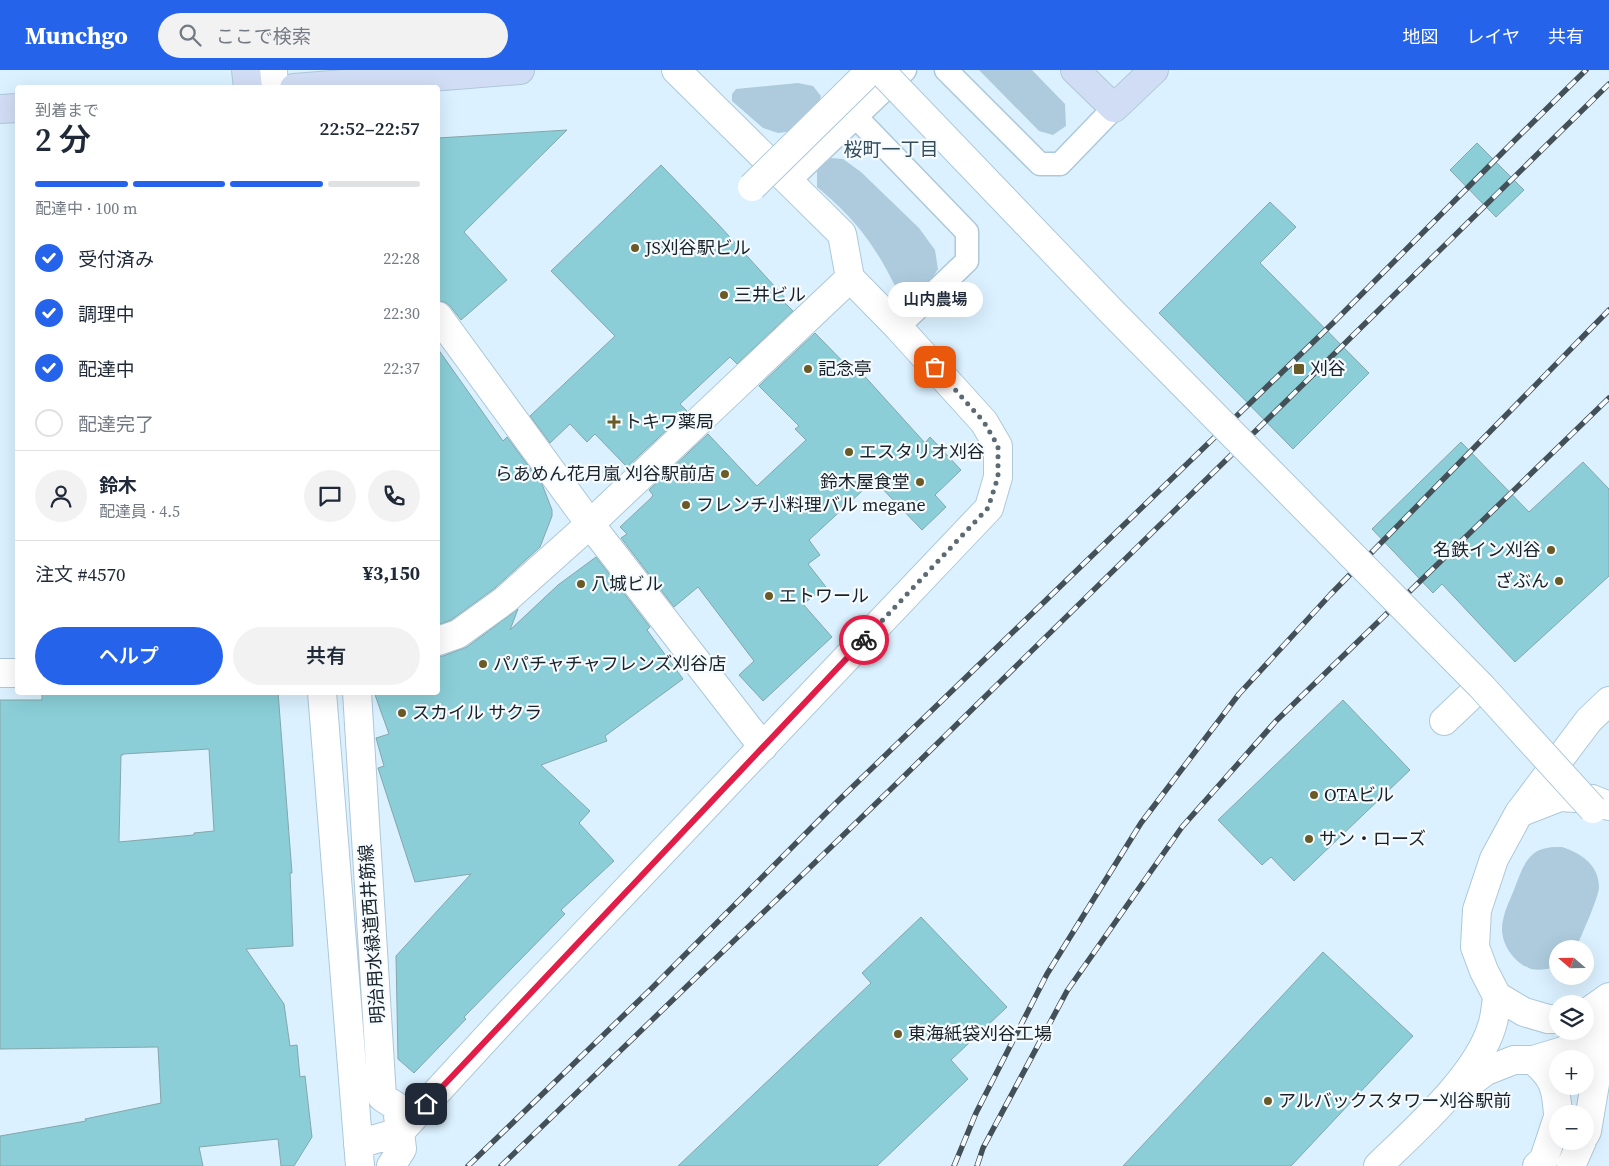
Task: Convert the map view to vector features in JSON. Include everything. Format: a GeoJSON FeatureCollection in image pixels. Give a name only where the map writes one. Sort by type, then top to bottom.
{"type":"FeatureCollection","features":[{"type":"Feature","properties":{"kind":"main road"},"geometry":{"type":"LineString","coordinates":[[246,70],[248,85]]}},
{"type":"Feature","properties":{"kind":"main road"},"geometry":{"type":"LineString","coordinates":[[326,85],[520,70]]}},
{"type":"Feature","properties":{"kind":"main road"},"geometry":{"type":"LineString","coordinates":[[1074,70],[1114,108],[1154,70]]}},
{"type":"Feature","properties":{"kind":"main road"},"geometry":{"type":"LineString","coordinates":[[0,109],[15,108]]}},
{"type":"Feature","properties":{"kind":"street"},"geometry":{"type":"LineString","coordinates":[[273,70],[274,85]]}},
{"type":"Feature","properties":{"kind":"street"},"geometry":{"type":"LineString","coordinates":[[322,695],[359,1155],[400,1132],[502,1021],[988,508],[998,477],[998,446],[984,422],[898,327],[850,278],[842,234],[676,70]]}},
{"type":"Feature","properties":{"kind":"street"},"geometry":{"type":"LineString","coordinates":[[752,188],[871,70]]}},
{"type":"Feature","properties":{"kind":"street"},"geometry":{"type":"LineString","coordinates":[[880,70],[1111,311],[1481,686],[1593,809],[1609,814]]}},
{"type":"Feature","properties":{"kind":"street"},"geometry":{"type":"LineString","coordinates":[[440,640],[458,634],[505,600],[590,524],[850,278]]}},
{"type":"Feature","properties":{"kind":"street"},"geometry":{"type":"LineString","coordinates":[[440,319],[590,524],[763,747]]}},
{"type":"Feature","properties":{"kind":"street"},"geometry":{"type":"LineString","coordinates":[[0,673],[15,673]]}},
{"type":"Feature","properties":{"kind":"street"},"geometry":{"type":"LineString","coordinates":[[1444,721],[1481,686]]}},
{"type":"Feature","properties":{"kind":"street","name":"明治用水緑道西井筋線"},"geometry":{"type":"LineString","coordinates":[[357,695],[382,1097],[397,1107],[402,1149],[391,1166]]}},
{"type":"Feature","properties":{"kind":"street"},"geometry":{"type":"LineString","coordinates":[[1549,1020],[1524,1012],[1498,996],[1484,971],[1475,947],[1477,910],[1494,859],[1519,813],[1589,720],[1609,701]]}},
{"type":"Feature","properties":{"kind":"street"},"geometry":{"type":"LineString","coordinates":[[1519,813],[1560,797],[1592,799],[1609,806]]}},
{"type":"Feature","properties":{"kind":"street"},"geometry":{"type":"LineString","coordinates":[[1378,1166],[1439,1106],[1479,1056],[1492,1026],[1498,996]]}},
{"type":"Feature","properties":{"kind":"street"},"geometry":{"type":"LineString","coordinates":[[1439,1106],[1486,1071],[1514,1060],[1533,1060],[1563,1051],[1597,1022],[1609,997]]}},
{"type":"Feature","properties":{"kind":"street"},"geometry":{"type":"LineString","coordinates":[[1591,1105],[1598,1066],[1597,1022]]}},
{"type":"Feature","properties":{"kind":"street"},"geometry":{"type":"LineString","coordinates":[[1533,1060],[1548,1073],[1557,1093],[1558,1105]]}},
{"type":"Feature","properties":{"kind":"street"},"geometry":{"type":"LineString","coordinates":[[1537,1166],[1544,1159],[1549,1143]]}},
{"type":"Feature","properties":{"kind":"street"},"geometry":{"type":"LineString","coordinates":[[1571,1166],[1578,1150]]}},
{"type":"Feature","properties":{"kind":"lane"},"geometry":{"type":"LineString","coordinates":[[789,181],[906,70]]}},
{"type":"Feature","properties":{"kind":"lane"},"geometry":{"type":"LineString","coordinates":[[946,70],[1040,164],[1060,164],[1114,108]]}},
{"type":"Feature","properties":{"kind":"lane"},"geometry":{"type":"LineString","coordinates":[[856,117],[967,232],[967,261],[898,327]]}},
{"type":"Feature","properties":{"kind":"shaded area"},"geometry":{"type":"Polygon","coordinates":[[[979,70],[1032,70],[1065,104],[1066,126],[1053,135],[1039,131],[979,70]]]}},
{"type":"Feature","properties":{"kind":"shaded area"},"geometry":{"type":"Polygon","coordinates":[[[798,83],[813,86],[821,96],[818,106],[794,131],[778,133],[763,128],[732,101],[732,94],[736,89],[798,83]]]}},
{"type":"Feature","properties":{"kind":"shaded area"},"geometry":{"type":"Polygon","coordinates":[[[831,158],[843,159],[861,172],[919,228],[935,250],[938,269],[928,285],[910,293],[896,288],[880,258],[863,233],[817,187],[817,170],[831,158]]]}},
{"type":"Feature","properties":{"kind":"shaded area"},"geometry":{"type":"Polygon","coordinates":[[[1551,847],[1562,847],[1582,856],[1588,861],[1596,872],[1599,887],[1593,908],[1580,940],[1549,940],[1549,968],[1538,970],[1524,966],[1512,956],[1505,942],[1502,928],[1504,916],[1522,869],[1536,852],[1551,847]]]}},
{"type":"Feature","properties":{"kind":"building"},"geometry":{"type":"Polygon","coordinates":[[[567,130],[464,232],[507,280],[461,320],[450,306],[440,301],[440,138],[567,130]]]}},
{"type":"Feature","properties":{"kind":"building"},"geometry":{"type":"Polygon","coordinates":[[[1477,143],[1524,190],[1496,217],[1450,170],[1477,143]]]}},
{"type":"Feature","properties":{"kind":"building"},"geometry":{"type":"Polygon","coordinates":[[[661,165],[787,300],[784,302],[793,311],[737,364],[730,357],[680,404],[687,411],[627,467],[595,434],[587,442],[570,424],[550,443],[530,416],[615,336],[551,271],[661,165]]]}},
{"type":"Feature","properties":{"kind":"building"},"geometry":{"type":"Polygon","coordinates":[[[1270,202],[1296,227],[1260,263],[1369,373],[1293,449],[1159,313],[1270,202]]]}},
{"type":"Feature","properties":{"kind":"building"},"geometry":{"type":"Polygon","coordinates":[[[815,333],[855,374],[859,370],[925,443],[930,437],[961,470],[935,495],[946,507],[922,530],[874,480],[809,540],[820,555],[808,564],[826,587],[803,604],[832,637],[763,701],[739,675],[754,661],[698,587],[674,607],[621,538],[627,534],[620,527],[651,498],[653,495],[649,490],[708,434],[757,486],[806,440],[795,429],[799,426],[759,386],[815,333]]]}},
{"type":"Feature","properties":{"kind":"building"},"geometry":{"type":"Polygon","coordinates":[[[440,352],[503,441],[507,437],[542,484],[552,510],[552,516],[540,547],[495,588],[451,620],[440,624],[440,352]]]}},
{"type":"Feature","properties":{"kind":"building"},"geometry":{"type":"Polygon","coordinates":[[[1461,442],[1529,512],[1583,462],[1609,489],[1609,576],[1515,662],[1442,584],[1433,593],[1372,529],[1461,442]]]}},
{"type":"Feature","properties":{"kind":"building"},"geometry":{"type":"Polygon","coordinates":[[[596,557],[650,627],[647,630],[683,679],[605,736],[607,741],[541,765],[590,811],[579,823],[614,861],[561,910],[565,914],[464,1017],[466,1019],[414,1073],[398,1059],[396,956],[471,874],[415,882],[378,768],[384,766],[376,738],[389,734],[375,695],[440,695],[440,656],[467,647],[518,609],[510,630],[558,585],[596,557]]]}},
{"type":"Feature","properties":{"kind":"building"},"geometry":{"type":"Polygon","coordinates":[[[42,695],[278,695],[292,873],[290,873],[293,946],[246,949],[284,1004],[290,1046],[297,1045],[300,1077],[305,1076],[312,1137],[294,1166],[281,1166],[278,1139],[199,1147],[203,1166],[0,1166],[0,1136],[86,1121],[85,1119],[161,1103],[158,1047],[0,1049],[0,700],[42,700],[42,695]],[[209,749],[121,755],[119,842],[194,835],[194,833],[214,831],[209,749]]]}},
{"type":"Feature","properties":{"kind":"building","name":"OTAビル"},"geometry":{"type":"Polygon","coordinates":[[[1343,700],[1410,770],[1294,881],[1271,857],[1262,865],[1218,820],[1343,700]]]}},
{"type":"Feature","properties":{"kind":"building","name":"東海紙袋刈谷工場"},"geometry":{"type":"Polygon","coordinates":[[[921,917],[1007,1007],[951,1060],[968,1079],[877,1166],[678,1166],[871,983],[862,973],[921,917]]]}},
{"type":"Feature","properties":{"kind":"building","name":"アルバックスタワー刈谷駅前"},"geometry":{"type":"Polygon","coordinates":[[[1323,952],[1413,1036],[1291,1166],[1123,1166],[1323,952]]]}},
{"type":"Feature","properties":{"kind":"railway"},"geometry":{"type":"LineString","coordinates":[[468,1166],[651,989],[838,801],[1334,322],[1586,70]]}},
{"type":"Feature","properties":{"kind":"railway"},"geometry":{"type":"LineString","coordinates":[[501,1166],[891,789],[1609,84]]}},
{"type":"Feature","properties":{"kind":"railway"},"geometry":{"type":"LineString","coordinates":[[954,1166],[976,1113],[1047,974],[1141,823],[1239,694],[1330,595],[1609,310]]}},
{"type":"Feature","properties":{"kind":"railway"},"geometry":{"type":"LineString","coordinates":[[977,1166],[983,1148],[1067,991],[1182,827],[1276,721],[1609,398]]}},
{"type":"Feature","properties":{"kind":"way so far"},"geometry":{"type":"LineString","coordinates":[[864,640],[988,508],[998,477],[998,446],[984,422],[935,367]]}},
{"type":"Feature","properties":{"kind":"place","name":"JS刈谷駅ビル"},"geometry":{"type":"Point","coordinates":[635,248]}},
{"type":"Feature","properties":{"kind":"place","name":"三井ビル"},"geometry":{"type":"Point","coordinates":[724,295]}},
{"type":"Feature","properties":{"kind":"place","name":"山内農場"},"geometry":{"type":"Point","coordinates":[935,367]}},
{"type":"Feature","properties":{"kind":"place","name":"記念亭"},"geometry":{"type":"Point","coordinates":[808,369]}},
{"type":"Feature","properties":{"kind":"place","name":"刈谷"},"geometry":{"type":"Point","coordinates":[1299,369]}},
{"type":"Feature","properties":{"kind":"place","name":"トキワ薬局"},"geometry":{"type":"Point","coordinates":[614,422]}},
{"type":"Feature","properties":{"kind":"place","name":"エスタリオ刈谷"},"geometry":{"type":"Point","coordinates":[849,452]}},
{"type":"Feature","properties":{"kind":"place","name":"らあめん花月嵐 刈谷駅前店"},"geometry":{"type":"Point","coordinates":[725,474]}},
{"type":"Feature","properties":{"kind":"place","name":"鈴木屋食堂"},"geometry":{"type":"Point","coordinates":[920,482]}},
{"type":"Feature","properties":{"kind":"place","name":"フレンチ小料理バル megane"},"geometry":{"type":"Point","coordinates":[686,505]}},
{"type":"Feature","properties":{"kind":"place","name":"名鉄イン刈谷"},"geometry":{"type":"Point","coordinates":[1551,550]}},
{"type":"Feature","properties":{"kind":"place","name":"ざぶん"},"geometry":{"type":"Point","coordinates":[1559,581]}},
{"type":"Feature","properties":{"kind":"place","name":"八城ビル"},"geometry":{"type":"Point","coordinates":[581,584]}},
{"type":"Feature","properties":{"kind":"place","name":"エトワール"},"geometry":{"type":"Point","coordinates":[769,596]}},
{"type":"Feature","properties":{"kind":"place","name":"パパチャチャフレンズ刈谷店"},"geometry":{"type":"Point","coordinates":[483,664]}},
{"type":"Feature","properties":{"kind":"place","name":"スカイル サクラ"},"geometry":{"type":"Point","coordinates":[402,713]}},
{"type":"Feature","properties":{"kind":"place","name":"OTAビル"},"geometry":{"type":"Point","coordinates":[1314,795]}},
{"type":"Feature","properties":{"kind":"place","name":"サン・ローズ"},"geometry":{"type":"Point","coordinates":[1309,839]}},
{"type":"Feature","properties":{"kind":"place","name":"東海紙袋刈谷工場"},"geometry":{"type":"Point","coordinates":[898,1034]}},
{"type":"Feature","properties":{"kind":"place","name":"アルバックスタワー刈谷駅前"},"geometry":{"type":"Point","coordinates":[1268,1101]}},
{"type":"Feature","properties":{"kind":"district","name":"桜町一丁目"},"geometry":{"type":"Point","coordinates":[891,149]}},
{"type":"Feature","properties":{"kind":"route"},"geometry":{"type":"LineString","coordinates":[[426,1104],[502,1021],[864,640]]}}]}
